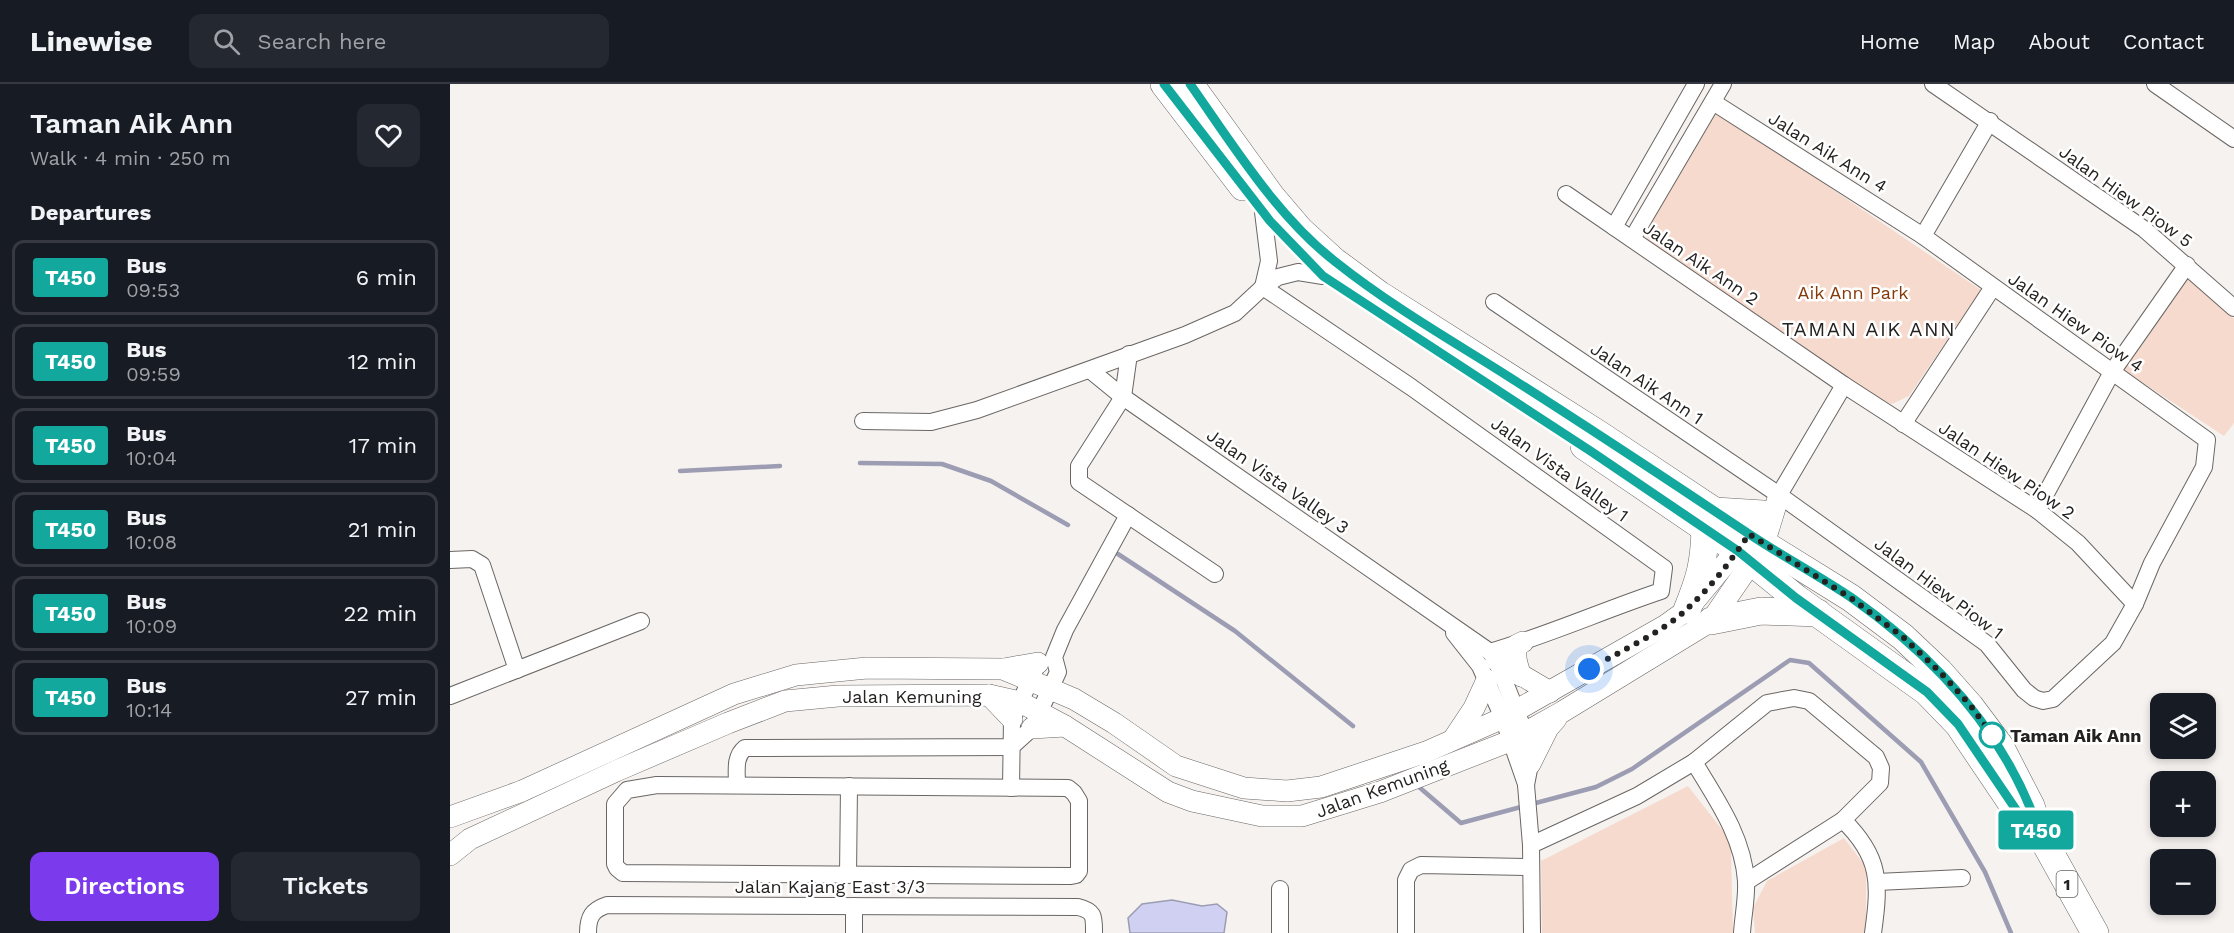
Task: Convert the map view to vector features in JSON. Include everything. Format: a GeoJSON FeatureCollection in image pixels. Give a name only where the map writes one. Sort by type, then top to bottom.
{"type":"FeatureCollection","features":[{"type":"Feature","properties":{"kind":"main road","name":"1"},"geometry":{"type":"LineString","coordinates":[[1164,84],[1263,212],[1295,250],[1323,276],[1592,452],[1709,520],[1763,535],[1895,630],[1939,671],[1971,706],[2000,746],[2031,806],[2040,834],[2095,933]]}},
{"type":"Feature","properties":{"kind":"main road","name":"1"},"geometry":{"type":"LineString","coordinates":[[1190,84],[1272,196],[1300,230],[1334,261],[1380,295],[1600,435],[1709,520]]}},
{"type":"Feature","properties":{"kind":"main road"},"geometry":{"type":"LineString","coordinates":[[1687,609],[1700,579],[1709,520],[1763,535]]}},
{"type":"Feature","properties":{"kind":"main road","name":"1"},"geometry":{"type":"LineString","coordinates":[[1763,535],[1818,614],[1927,692],[1958,724],[2019,814],[2040,834]]}},
{"type":"Feature","properties":{"kind":"main road"},"geometry":{"type":"LineString","coordinates":[[1711,621],[1761,611],[1818,614]]}},
{"type":"Feature","properties":{"kind":"street"},"geometry":{"type":"LineString","coordinates":[[1614,227],[1696,84]]}},
{"type":"Feature","properties":{"kind":"street"},"geometry":{"type":"LineString","coordinates":[[1632,239],[1723,84]]}},
{"type":"Feature","properties":{"kind":"street","name":"Jalan Hiew Piow 5"},"geometry":{"type":"LineString","coordinates":[[1933,84],[2144,229],[2234,308]]}},
{"type":"Feature","properties":{"kind":"street"},"geometry":{"type":"LineString","coordinates":[[2155,84],[2234,140]]}},
{"type":"Feature","properties":{"kind":"street","name":"Jalan Aik Ann 4"},"geometry":{"type":"LineString","coordinates":[[1713,102],[1923,236]]}},
{"type":"Feature","properties":{"kind":"street"},"geometry":{"type":"LineString","coordinates":[[1923,236],[1990,121]]}},
{"type":"Feature","properties":{"kind":"street","name":"Jalan Aik Ann 2"},"geometry":{"type":"LineString","coordinates":[[1566,194],[1844,385]]}},
{"type":"Feature","properties":{"kind":"street"},"geometry":{"type":"LineString","coordinates":[[1263,212],[1269,261],[1263,287]]}},
{"type":"Feature","properties":{"kind":"street","name":"Jalan Hiew Piow 4"},"geometry":{"type":"LineString","coordinates":[[1923,236],[2112,372],[2166,408],[2207,440]]}},
{"type":"Feature","properties":{"kind":"street"},"geometry":{"type":"LineString","coordinates":[[2037,510],[2112,372],[2187,265]]}},
{"type":"Feature","properties":{"kind":"street"},"geometry":{"type":"LineString","coordinates":[[863,421],[930,422],[978,410],[1090,370],[1235,313],[1263,287],[1278,277],[1298,272],[1323,276]]}},
{"type":"Feature","properties":{"kind":"street","name":"Jalan Vista Valley 1"},"geometry":{"type":"LineString","coordinates":[[1263,287],[1420,393],[1664,568],[1661,591],[1592,615],[1493,656]]}},
{"type":"Feature","properties":{"kind":"street"},"geometry":{"type":"LineString","coordinates":[[1903,424],[1993,287]]}},
{"type":"Feature","properties":{"kind":"street","name":"Jalan Aik Ann 1"},"geometry":{"type":"LineString","coordinates":[[1494,302],[1763,535]]}},
{"type":"Feature","properties":{"kind":"street"},"geometry":{"type":"LineString","coordinates":[[1129,354],[1123,397],[1079,466],[1079,482],[1215,574]]}},
{"type":"Feature","properties":{"kind":"street","name":"Jalan Vista Valley 3"},"geometry":{"type":"LineString","coordinates":[[1090,370],[1123,397],[1493,656]]}},
{"type":"Feature","properties":{"kind":"street"},"geometry":{"type":"LineString","coordinates":[[1763,535],[1844,385]]}},
{"type":"Feature","properties":{"kind":"street","name":"Jalan Hiew Piow 2"},"geometry":{"type":"LineString","coordinates":[[1844,385],[2037,510],[2078,543],[2135,604]]}},
{"type":"Feature","properties":{"kind":"street","name":"Jalan Hiew Piow 1"},"geometry":{"type":"LineString","coordinates":[[1763,535],[1987,644],[2034,698],[2043,701],[2053,699],[2113,643],[2135,604],[2152,563],[2204,467],[2207,440]]}},
{"type":"Feature","properties":{"kind":"street"},"geometry":{"type":"LineString","coordinates":[[736,785],[737,759],[745,748],[1011,747],[1036,720],[1046,672],[1065,630],[1128,515]]}},
{"type":"Feature","properties":{"kind":"street","name":"Jalan Kemuning"},"geometry":{"type":"LineString","coordinates":[[450,817],[522,791],[734,694],[796,675],[867,668],[1003,669],[1046,672],[1074,699],[1114,723],[1176,766],[1244,788],[1287,791],[1321,787],[1426,752],[1510,715],[1666,625],[1687,609],[1763,535]]}},
{"type":"Feature","properties":{"kind":"street","name":"Jalan Kemuning"},"geometry":{"type":"LineString","coordinates":[[450,855],[470,839],[616,771],[785,701],[838,696],[989,695],[1036,720],[1065,726],[1168,792],[1192,801],[1262,816],[1302,816],[1380,792],[1518,737],[1562,712],[1711,621],[1763,535]]}},
{"type":"Feature","properties":{"kind":"street"},"geometry":{"type":"LineString","coordinates":[[450,560],[472,559],[482,565],[517,670]]}},
{"type":"Feature","properties":{"kind":"street"},"geometry":{"type":"LineString","coordinates":[[450,696],[641,621]]}},
{"type":"Feature","properties":{"kind":"street","name":"Jalan Vista Valley 3"},"geometry":{"type":"LineString","coordinates":[[1446,622],[1480,666],[1510,715]]}},
{"type":"Feature","properties":{"kind":"street"},"geometry":{"type":"LineString","coordinates":[[1521,676],[1516,663],[1515,650],[1517,645],[1523,642]]}},
{"type":"Feature","properties":{"kind":"street"},"geometry":{"type":"LineString","coordinates":[[1493,656],[1521,676],[1550,692]]}},
{"type":"Feature","properties":{"kind":"street"},"geometry":{"type":"LineString","coordinates":[[1493,656],[1510,715],[1530,764]]}},
{"type":"Feature","properties":{"kind":"street"},"geometry":{"type":"LineString","coordinates":[[1011,788],[1011,747],[1016,711],[1046,672]]}},
{"type":"Feature","properties":{"kind":"street"},"geometry":{"type":"LineString","coordinates":[[1454,739],[1474,708],[1487,680]]}},
{"type":"Feature","properties":{"kind":"street"},"geometry":{"type":"LineString","coordinates":[[1531,845],[1637,796],[1694,762],[1767,703],[1794,698],[1809,701],[1876,757],[1881,768],[1880,783],[1843,820],[1746,882]]}},
{"type":"Feature","properties":{"kind":"street"},"geometry":{"type":"LineString","coordinates":[[1527,790],[1530,764],[1548,728],[1562,712]]}},
{"type":"Feature","properties":{"kind":"street"},"geometry":{"type":"LineString","coordinates":[[1518,737],[1530,820],[1532,933]]}},
{"type":"Feature","properties":{"kind":"street"},"geometry":{"type":"LineString","coordinates":[[1694,762],[1730,822],[1740,849],[1746,882],[1742,933]]}},
{"type":"Feature","properties":{"kind":"street"},"geometry":{"type":"LineString","coordinates":[[616,771],[657,784]]}},
{"type":"Feature","properties":{"kind":"street"},"geometry":{"type":"LineString","coordinates":[[657,784],[736,785],[1068,788],[1079,801],[1079,871],[1076,875],[623,873],[617,868],[615,864],[615,804],[627,790],[657,784]]}},
{"type":"Feature","properties":{"kind":"street"},"geometry":{"type":"LineString","coordinates":[[849,786],[849,874]]}},
{"type":"Feature","properties":{"kind":"street"},"geometry":{"type":"LineString","coordinates":[[1843,820],[1860,836],[1872,858],[1878,895],[1873,933]]}},
{"type":"Feature","properties":{"kind":"street"},"geometry":{"type":"LineString","coordinates":[[1406,933],[1406,880],[1411,870],[1421,865],[1530,867]]}},
{"type":"Feature","properties":{"kind":"street"},"geometry":{"type":"LineString","coordinates":[[1876,882],[1962,878]]}},
{"type":"Feature","properties":{"kind":"street"},"geometry":{"type":"LineString","coordinates":[[1280,889],[1280,933]]}},
{"type":"Feature","properties":{"kind":"street","name":"Jalan Kajang East 3/3"},"geometry":{"type":"LineString","coordinates":[[588,927],[595,909],[607,905],[1078,907],[1088,909],[1094,918],[1094,933]]}},
{"type":"Feature","properties":{"kind":"street"},"geometry":{"type":"LineString","coordinates":[[854,906],[854,933]]}},
{"type":"Feature","properties":{"kind":"green space","name":"Aik Ann Park"},"geometry":{"type":"Polygon","coordinates":[[[1714,109],[1981,290],[1909,396],[1892,404],[1875,397],[1653,246],[1648,240],[1644,227],[1714,109]]]}},
{"type":"Feature","properties":{"kind":"green space"},"geometry":{"type":"Polygon","coordinates":[[[2185,276],[2234,319],[2234,423],[2224,436],[2122,369],[2185,276]]]}},
{"type":"Feature","properties":{"kind":"green space"},"geometry":{"type":"Polygon","coordinates":[[[1688,786],[1727,836],[1731,851],[1733,933],[1542,933],[1541,861],[1688,786]]]}},
{"type":"Feature","properties":{"kind":"green space"},"geometry":{"type":"Polygon","coordinates":[[[1844,838],[1866,867],[1866,933],[1755,933],[1753,908],[1767,881],[1844,838]]]}},
{"type":"Feature","properties":{"kind":"water"},"geometry":{"type":"Polygon","coordinates":[[[1172,900],[1202,906],[1217,904],[1227,912],[1224,933],[1130,933],[1128,918],[1142,904],[1172,900]]]}},
{"type":"Feature","properties":{"kind":"waterway"},"geometry":{"type":"LineString","coordinates":[[860,463],[942,464],[991,481],[1068,525]]}},
{"type":"Feature","properties":{"kind":"waterway"},"geometry":{"type":"LineString","coordinates":[[680,471],[780,466]]}},
{"type":"Feature","properties":{"kind":"waterway"},"geometry":{"type":"LineString","coordinates":[[1118,554],[1235,631],[1353,726]]}},
{"type":"Feature","properties":{"kind":"waterway"},"geometry":{"type":"LineString","coordinates":[[1419,787],[1461,823],[1596,787],[1632,769],[1790,660],[1809,663],[1921,762],[1985,872],[2011,933]]}},
{"type":"Feature","properties":{"kind":"bus line","name":"T450"},"geometry":{"type":"LineString","coordinates":[[1164,84],[1270,221],[1295,250],[1323,276],[1592,452],[1738,551],[1796,598],[1927,692],[1958,724],[2019,814],[2040,834],[2031,806],[2000,746],[1971,706],[1903,637],[1851,598],[1380,295],[1334,261],[1300,230],[1272,196],[1190,84]]}},
{"type":"Feature","properties":{"kind":"place","name":"Taman Aik Ann"},"geometry":{"type":"Point","coordinates":[1992,735]}},
{"type":"Feature","properties":{"kind":"district","name":"TAMAN AIK ANN"},"geometry":{"type":"Point","coordinates":[1869,329]}},
{"type":"Feature","properties":{"kind":"route"},"geometry":{"type":"LineString","coordinates":[[1589,669],[1666,625],[1687,609],[1738,551],[1749,534],[1851,598],[1903,637],[1971,706],[1992,735]]}}]}
